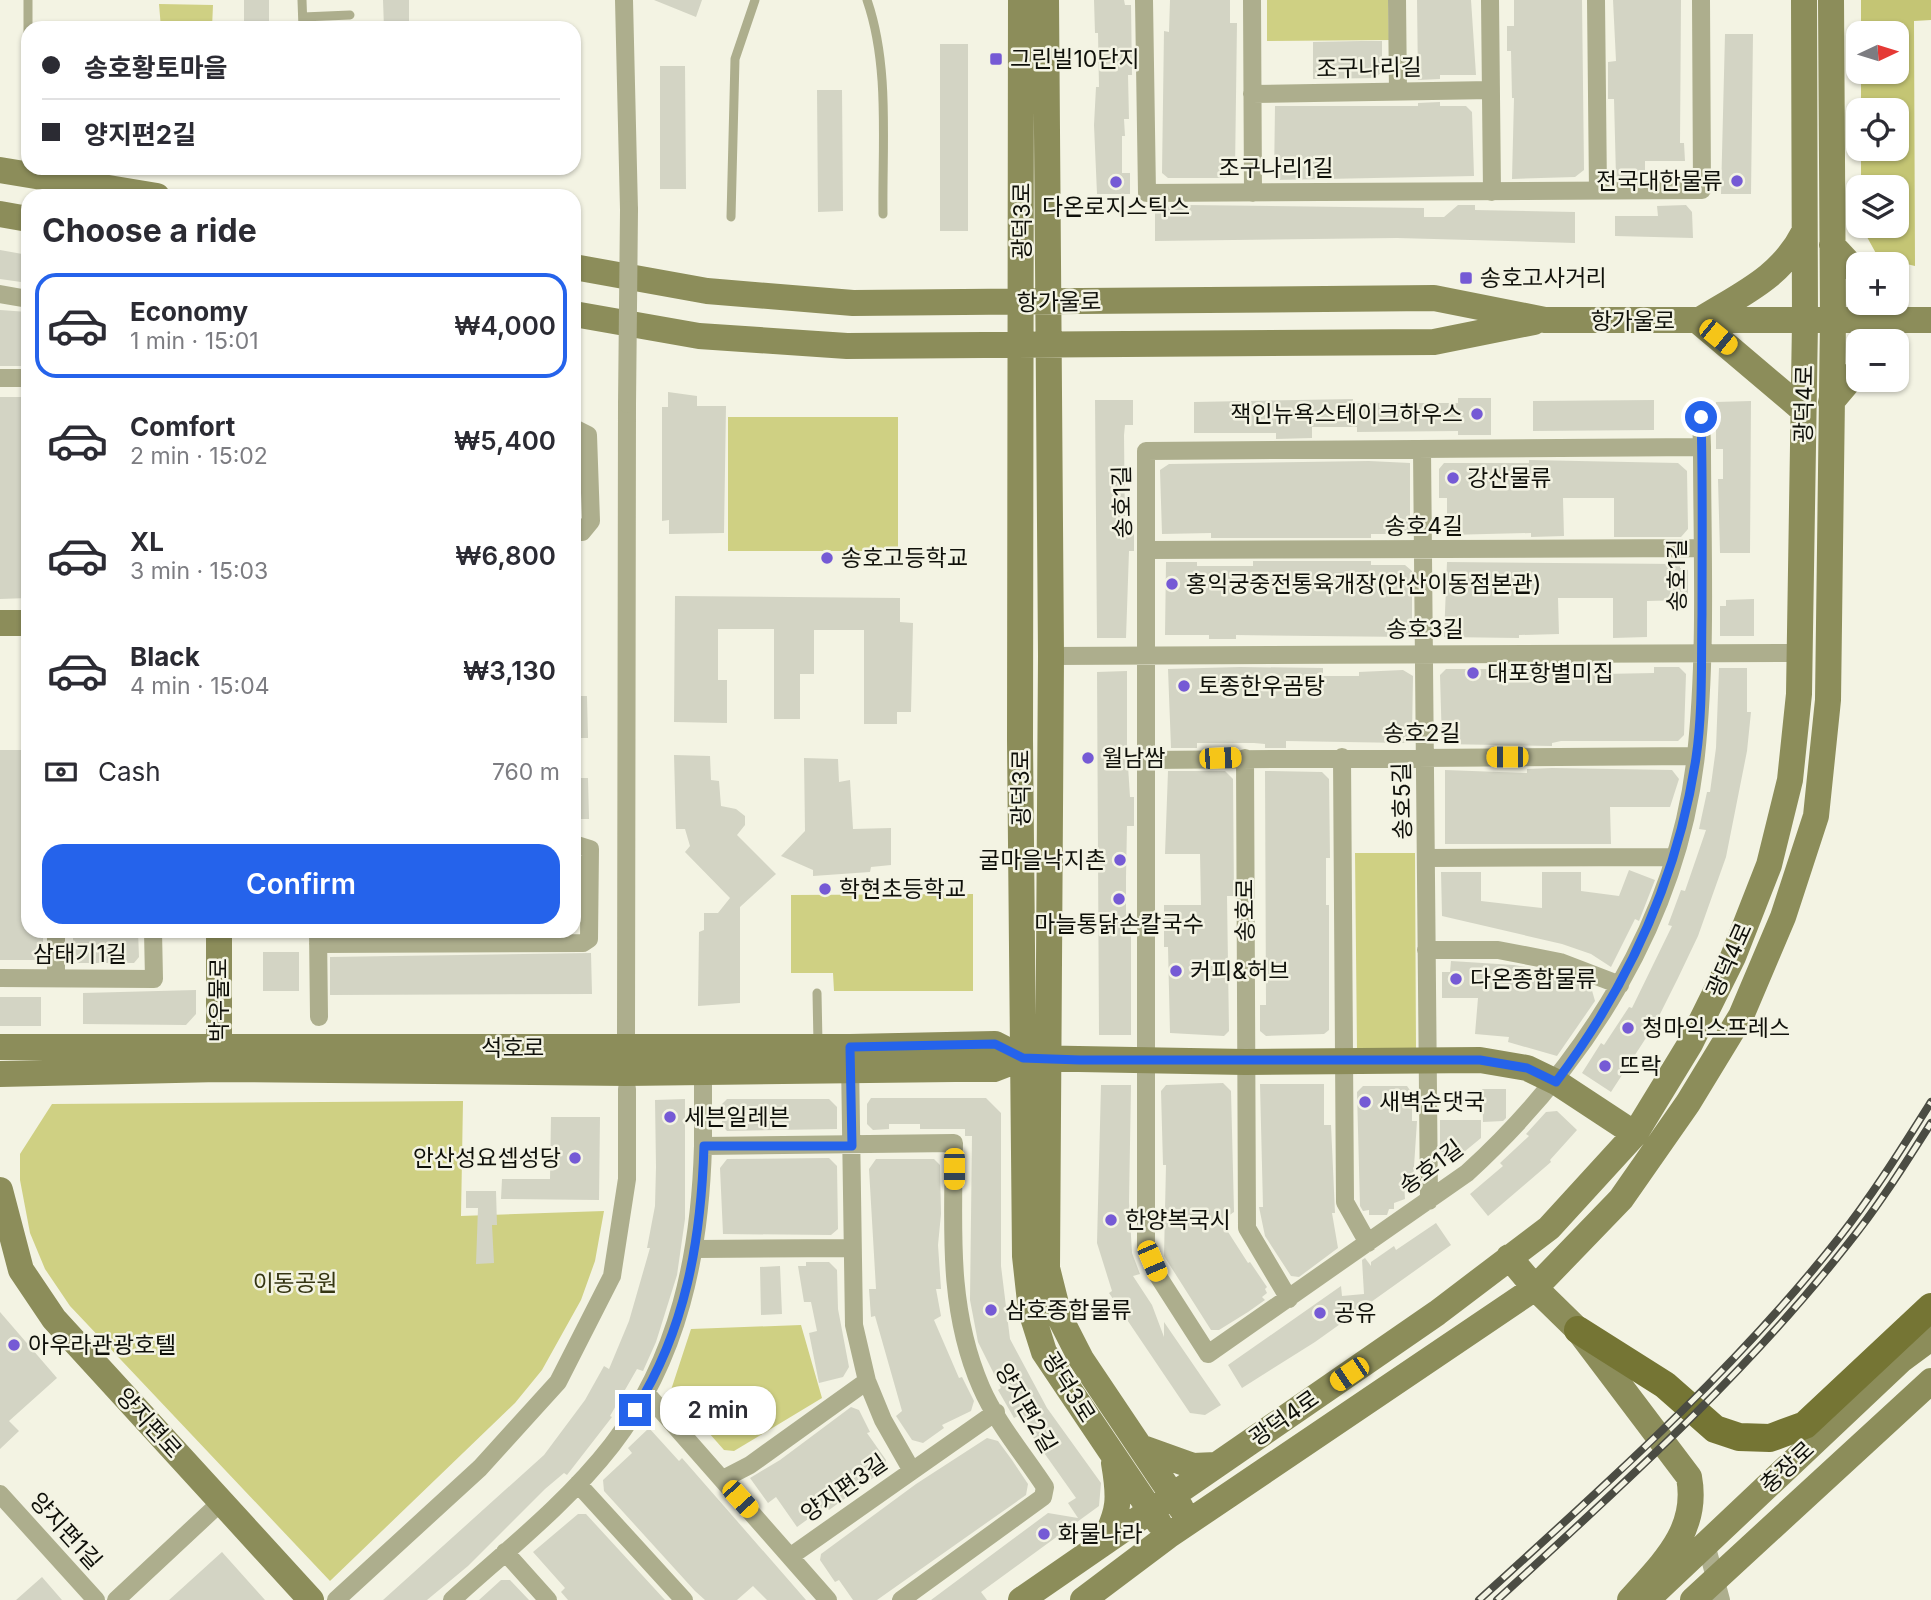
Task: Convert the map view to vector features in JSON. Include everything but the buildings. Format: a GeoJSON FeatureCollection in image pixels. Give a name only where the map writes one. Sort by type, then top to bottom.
{"type":"FeatureCollection","features":[{"type":"Feature","properties":{"kind":"main road","name":"광덕3로"},"geometry":{"type":"LineString","coordinates":[[1021,0],[1035,302]]}},
{"type":"Feature","properties":{"kind":"main road","name":"광덕3로"},"geometry":{"type":"LineString","coordinates":[[1046,0],[1034,346],[1023,1058],[1025,1256],[1031,1311],[1044,1352],[1168,1536]]}},
{"type":"Feature","properties":{"kind":"main road","name":"광덕4로"},"geometry":{"type":"LineString","coordinates":[[1021,1600],[1437,1313],[1549,1228],[1635,1133],[1703,1019],[1733,957],[1769,865],[1790,780],[1800,653],[1805,322],[1804,0]]}},
{"type":"Feature","properties":{"kind":"main road","name":"광덕4로"},"geometry":{"type":"LineString","coordinates":[[1083,1600],[1168,1536],[1535,1288],[1621,1199],[1688,1103],[1741,1016],[1791,892],[1816,816],[1828,701],[1833,320],[1831,0]]}},
{"type":"Feature","properties":{"kind":"main road"},"geometry":{"type":"LineString","coordinates":[[0,170],[21,173]]}},
{"type":"Feature","properties":{"kind":"main road"},"geometry":{"type":"LineString","coordinates":[[30,175],[115,189]]}},
{"type":"Feature","properties":{"kind":"main road"},"geometry":{"type":"LineString","coordinates":[[0,214],[21,218]]}},
{"type":"Feature","properties":{"kind":"main road"},"geometry":{"type":"LineString","coordinates":[[1803,410],[1698,321],[1780,270],[1793,255],[1804,232]]}},
{"type":"Feature","properties":{"kind":"main road"},"geometry":{"type":"LineString","coordinates":[[1832,244],[1846,260]]}},
{"type":"Feature","properties":{"kind":"main road","name":"항가울로"},"geometry":{"type":"LineString","coordinates":[[581,268],[707,291],[853,303],[1434,298],[1545,320],[1928,321]]}},
{"type":"Feature","properties":{"kind":"main road"},"geometry":{"type":"LineString","coordinates":[[1909,309],[1928,321],[1909,333]]}},
{"type":"Feature","properties":{"kind":"main road","name":"항가울로"},"geometry":{"type":"LineString","coordinates":[[581,315],[699,335],[847,346],[1434,342],[1545,320]]}},
{"type":"Feature","properties":{"kind":"main road","name":"광덕3로"},"geometry":{"type":"LineString","coordinates":[[1034,346],[1051,656],[1047,1268],[1065,1327],[1081,1359],[1190,1521]]}},
{"type":"Feature","properties":{"kind":"main road"},"geometry":{"type":"LineString","coordinates":[[1831,401],[1846,384]]}},
{"type":"Feature","properties":{"kind":"main road"},"geometry":{"type":"LineString","coordinates":[[0,623],[21,623]]}},
{"type":"Feature","properties":{"kind":"main road","name":"박우물로"},"geometry":{"type":"LineString","coordinates":[[219,938],[219,1057]]}},
{"type":"Feature","properties":{"kind":"main road","name":"석호로"},"geometry":{"type":"LineString","coordinates":[[0,1047],[219,1057],[703,1072],[817,1058]]}},
{"type":"Feature","properties":{"kind":"main road","name":"석호로"},"geometry":{"type":"LineString","coordinates":[[0,1074],[219,1057],[850,1058],[994,1069],[1023,1058],[1049,1059]]}},
{"type":"Feature","properties":{"kind":"main road"},"geometry":{"type":"LineString","coordinates":[[1049,1059],[1492,1062],[1527,1068],[1556,1082],[1635,1133]]}},
{"type":"Feature","properties":{"kind":"main road","name":"양지편로"},"geometry":{"type":"LineString","coordinates":[[0,1190],[21,1270],[54,1318],[311,1600]]}},
{"type":"Feature","properties":{"kind":"main road"},"geometry":{"type":"LineString","coordinates":[[1510,1257],[1535,1288],[1578,1330],[1689,1477],[1693,1501],[1683,1534],[1630,1600]]}},
{"type":"Feature","properties":{"kind":"main road"},"geometry":{"type":"LineString","coordinates":[[1578,1330],[1665,1385],[1715,1429],[1739,1437],[1769,1437],[1805,1425],[1931,1307]]}},
{"type":"Feature","properties":{"kind":"main road"},"geometry":{"type":"LineString","coordinates":[[1901,1360],[1931,1321]]}},
{"type":"Feature","properties":{"kind":"main road","name":"충장로"},"geometry":{"type":"LineString","coordinates":[[1647,1600],[1901,1360],[1931,1338]]}},
{"type":"Feature","properties":{"kind":"main road","name":"충장로"},"geometry":{"type":"LineString","coordinates":[[1693,1600],[1718,1590],[1931,1381]]}},
{"type":"Feature","properties":{"kind":"main road"},"geometry":{"type":"LineString","coordinates":[[1140,1447],[1193,1466],[1216,1465]]}},
{"type":"Feature","properties":{"kind":"main road"},"geometry":{"type":"LineString","coordinates":[[1103,1544],[1115,1520],[1120,1496],[1112,1454]]}},
{"type":"Feature","properties":{"kind":"street"},"geometry":{"type":"LineString","coordinates":[[624,0],[629,210],[626,404],[626,1036]]}},
{"type":"Feature","properties":{"kind":"street","name":"조구나리1길"},"geometry":{"type":"LineString","coordinates":[[1144,0],[1147,193],[1702,190],[1701,0]]}},
{"type":"Feature","properties":{"kind":"street"},"geometry":{"type":"LineString","coordinates":[[1252,0],[1253,193]]}},
{"type":"Feature","properties":{"kind":"street"},"geometry":{"type":"LineString","coordinates":[[1397,0],[1398,93]]}},
{"type":"Feature","properties":{"kind":"street"},"geometry":{"type":"LineString","coordinates":[[1490,0],[1492,192]]}},
{"type":"Feature","properties":{"kind":"street"},"geometry":{"type":"LineString","coordinates":[[1597,0],[1598,191]]}},
{"type":"Feature","properties":{"kind":"street","name":"조구나리길"},"geometry":{"type":"LineString","coordinates":[[1252,94],[1491,90]]}},
{"type":"Feature","properties":{"kind":"street"},"geometry":{"type":"LineString","coordinates":[[0,294],[21,298]]}},
{"type":"Feature","properties":{"kind":"street"},"geometry":{"type":"LineString","coordinates":[[0,378],[21,378]]}},
{"type":"Feature","properties":{"kind":"street"},"geometry":{"type":"LineString","coordinates":[[1701,417],[1702,447]]}},
{"type":"Feature","properties":{"kind":"street"},"geometry":{"type":"LineString","coordinates":[[581,431],[588,435],[591,521],[581,529]]}},
{"type":"Feature","properties":{"kind":"street","name":"송호1길"},"geometry":{"type":"LineString","coordinates":[[1702,447],[1702,652],[1696,756],[1673,857],[1645,936],[1620,985],[1591,1034],[1556,1082],[1502,1141],[1429,1201],[1208,1354],[1158,1276],[1146,1246],[1146,451],[1702,447]]}},
{"type":"Feature","properties":{"kind":"street","name":"송호5길"},"geometry":{"type":"LineString","coordinates":[[1422,449],[1426,653],[1426,1060],[1429,1201]]}},
{"type":"Feature","properties":{"kind":"street","name":"송호4길"},"geometry":{"type":"LineString","coordinates":[[1146,550],[1702,548]]}},
{"type":"Feature","properties":{"kind":"street","name":"송호3길"},"geometry":{"type":"LineString","coordinates":[[1051,656],[1800,653]]}},
{"type":"Feature","properties":{"kind":"street","name":"송호2길"},"geometry":{"type":"LineString","coordinates":[[1147,760],[1696,756]]}},
{"type":"Feature","properties":{"kind":"street"},"geometry":{"type":"LineString","coordinates":[[1342,757],[1345,1202],[1368,1243]]}},
{"type":"Feature","properties":{"kind":"street","name":"송호로"},"geometry":{"type":"LineString","coordinates":[[1245,758],[1247,1228],[1289,1298]]}},
{"type":"Feature","properties":{"kind":"street"},"geometry":{"type":"LineString","coordinates":[[362,938],[583,943],[589,939],[590,849],[581,846]]}},
{"type":"Feature","properties":{"kind":"street","name":"송호5길"},"geometry":{"type":"LineString","coordinates":[[1427,858],[1673,857]]}},
{"type":"Feature","properties":{"kind":"street"},"geometry":{"type":"LineString","coordinates":[[55,938],[56,978]]}},
{"type":"Feature","properties":{"kind":"street","name":"삼태기1길"},"geometry":{"type":"LineString","coordinates":[[0,978],[153,979],[153,938]]}},
{"type":"Feature","properties":{"kind":"street"},"geometry":{"type":"LineString","coordinates":[[318,938],[319,1017]]}},
{"type":"Feature","properties":{"kind":"street"},"geometry":{"type":"LineString","coordinates":[[1426,950],[1497,950],[1560,962],[1620,985]]}},
{"type":"Feature","properties":{"kind":"street","name":"양지편3길"},"geometry":{"type":"LineString","coordinates":[[790,1556],[912,1471],[883,1420],[867,1381],[854,1325],[850,1058]]}},
{"type":"Feature","properties":{"kind":"street"},"geometry":{"type":"LineString","coordinates":[[452,1600],[578,1484],[612,1445],[646,1393],[672,1340],[696,1249],[702,1202],[703,1072]]}},
{"type":"Feature","properties":{"kind":"street"},"geometry":{"type":"LineString","coordinates":[[336,1600],[480,1468],[558,1382],[612,1276],[627,1179],[627,1089]]}},
{"type":"Feature","properties":{"kind":"street","name":"양지편2길"},"geometry":{"type":"LineString","coordinates":[[704,1146],[954,1143],[953,1274],[962,1333],[982,1388],[1045,1487],[1043,1497],[901,1600]]}},
{"type":"Feature","properties":{"kind":"street"},"geometry":{"type":"LineString","coordinates":[[696,1249],[852,1248]]}},
{"type":"Feature","properties":{"kind":"street"},"geometry":{"type":"LineString","coordinates":[[723,1479],[750,1465],[867,1381]]}},
{"type":"Feature","properties":{"kind":"street"},"geometry":{"type":"LineString","coordinates":[[646,1393],[828,1600]]}},
{"type":"Feature","properties":{"kind":"street"},"geometry":{"type":"LineString","coordinates":[[912,1471],[996,1412]]}},
{"type":"Feature","properties":{"kind":"street"},"geometry":{"type":"LineString","coordinates":[[578,1484],[684,1600]]}},
{"type":"Feature","properties":{"kind":"street","name":"양지편1길"},"geometry":{"type":"LineString","coordinates":[[0,1494],[96,1600]]}},
{"type":"Feature","properties":{"kind":"street"},"geometry":{"type":"LineString","coordinates":[[116,1600],[220,1503]]}},
{"type":"Feature","properties":{"kind":"street"},"geometry":{"type":"LineString","coordinates":[[1706,1544],[1718,1590]]}},
{"type":"Feature","properties":{"kind":"street"},"geometry":{"type":"LineString","coordinates":[[505,1552],[548,1600]]}},
{"type":"Feature","properties":{"kind":"lane"},"geometry":{"type":"LineString","coordinates":[[28,0],[28,21]]}},
{"type":"Feature","properties":{"kind":"lane"},"geometry":{"type":"LineString","coordinates":[[302,0],[303,21]]}},
{"type":"Feature","properties":{"kind":"lane"},"geometry":{"type":"LineString","coordinates":[[732,217],[735,59],[755,0]]}},
{"type":"Feature","properties":{"kind":"lane"},"geometry":{"type":"LineString","coordinates":[[867,0],[875,22],[880,64],[883,214]]}},
{"type":"Feature","properties":{"kind":"lane"},"geometry":{"type":"LineString","coordinates":[[303,17],[350,15]]}},
{"type":"Feature","properties":{"kind":"lane"},"geometry":{"type":"LineString","coordinates":[[817,993],[817,1058]]}},
{"type":"Feature","properties":{"kind":"green space"},"geometry":{"type":"Polygon","coordinates":[[[1267,0],[1388,0],[1389,40],[1267,41],[1267,0]]]}},
{"type":"Feature","properties":{"kind":"green space"},"geometry":{"type":"Polygon","coordinates":[[[159,4],[213,5],[212,21],[160,21],[159,4]]]}},
{"type":"Feature","properties":{"kind":"green space"},"geometry":{"type":"Polygon","coordinates":[[[728,417],[898,417],[898,551],[728,551],[728,417]]]}},
{"type":"Feature","properties":{"kind":"green space"},"geometry":{"type":"Polygon","coordinates":[[[1355,853],[1415,853],[1416,1049],[1357,1049],[1355,853]]]}},
{"type":"Feature","properties":{"kind":"green space"},"geometry":{"type":"Polygon","coordinates":[[[973,894],[973,991],[834,991],[833,973],[791,973],[791,895],[973,894]]]}},
{"type":"Feature","properties":{"kind":"green space","name":"이동공원"},"geometry":{"type":"Polygon","coordinates":[[[463,1101],[461,1216],[604,1211],[595,1261],[581,1300],[542,1370],[515,1403],[330,1581],[70,1306],[45,1269],[30,1233],[20,1180],[20,1154],[52,1104],[463,1101]]]}},
{"type":"Feature","properties":{"kind":"green space"},"geometry":{"type":"Polygon","coordinates":[[[801,1325],[822,1398],[734,1451],[724,1450],[671,1390],[691,1329],[801,1325]]]}},
{"type":"Feature","properties":{"kind":"shaded area"},"geometry":{"type":"Polygon","coordinates":[[[1861,0],[1931,0],[1931,20],[1914,21],[1915,266],[1909,265],[1909,252],[1875,252],[1868,238],[1909,238],[1909,175],[1861,175],[1861,161],[1909,161],[1909,98],[1861,98],[1861,84],[1909,84],[1909,21],[1861,21],[1861,0]]]}},
{"type":"Feature","properties":{"kind":"railway"},"geometry":{"type":"LineString","coordinates":[[1479,1600],[1666,1427],[1798,1288],[1851,1223],[1931,1102]]}},
{"type":"Feature","properties":{"kind":"railway"},"geometry":{"type":"LineString","coordinates":[[1497,1600],[1679,1430],[1766,1340],[1858,1231],[1931,1123]]}},
{"type":"Feature","properties":{"kind":"place","name":"그린빌10단지"},"geometry":{"type":"Point","coordinates":[996,59]}},
{"type":"Feature","properties":{"kind":"place","name":"전국대한물류"},"geometry":{"type":"Point","coordinates":[1737,181]}},
{"type":"Feature","properties":{"kind":"place","name":"다온로지스틱스"},"geometry":{"type":"Point","coordinates":[1116,182]}},
{"type":"Feature","properties":{"kind":"place","name":"송호고사거리"},"geometry":{"type":"Point","coordinates":[1466,278]}},
{"type":"Feature","properties":{"kind":"place","name":"잭인뉴욕스테이크하우스"},"geometry":{"type":"Point","coordinates":[1477,414]}},
{"type":"Feature","properties":{"kind":"place","name":"강산물류"},"geometry":{"type":"Point","coordinates":[1453,478]}},
{"type":"Feature","properties":{"kind":"place","name":"송호고등학교"},"geometry":{"type":"Point","coordinates":[827,558]}},
{"type":"Feature","properties":{"kind":"place","name":"홍익궁중전통육개장(안산이동점본관)"},"geometry":{"type":"Point","coordinates":[1172,584]}},
{"type":"Feature","properties":{"kind":"place","name":"대포항별미집"},"geometry":{"type":"Point","coordinates":[1473,673]}},
{"type":"Feature","properties":{"kind":"place","name":"토종한우곰탕"},"geometry":{"type":"Point","coordinates":[1184,686]}},
{"type":"Feature","properties":{"kind":"place","name":"월남쌈"},"geometry":{"type":"Point","coordinates":[1088,758]}},
{"type":"Feature","properties":{"kind":"place","name":"굴마을낙지촌"},"geometry":{"type":"Point","coordinates":[1120,860]}},
{"type":"Feature","properties":{"kind":"place","name":"학현초등학교"},"geometry":{"type":"Point","coordinates":[825,889]}},
{"type":"Feature","properties":{"kind":"place","name":"마늘통닭손칼국수"},"geometry":{"type":"Point","coordinates":[1119,899]}},
{"type":"Feature","properties":{"kind":"place","name":"커피&허브"},"geometry":{"type":"Point","coordinates":[1176,971]}},
{"type":"Feature","properties":{"kind":"place","name":"다온종합물류"},"geometry":{"type":"Point","coordinates":[1456,979]}},
{"type":"Feature","properties":{"kind":"place","name":"청마익스프레스"},"geometry":{"type":"Point","coordinates":[1628,1028]}},
{"type":"Feature","properties":{"kind":"place","name":"뜨락"},"geometry":{"type":"Point","coordinates":[1605,1066]}},
{"type":"Feature","properties":{"kind":"place","name":"새벽순댓국"},"geometry":{"type":"Point","coordinates":[1365,1102]}},
{"type":"Feature","properties":{"kind":"place","name":"세븐일레븐"},"geometry":{"type":"Point","coordinates":[670,1117]}},
{"type":"Feature","properties":{"kind":"place","name":"안산성요셉성당"},"geometry":{"type":"Point","coordinates":[575,1158]}},
{"type":"Feature","properties":{"kind":"place","name":"한양복국시"},"geometry":{"type":"Point","coordinates":[1111,1220]}},
{"type":"Feature","properties":{"kind":"place","name":"삼호종합물류"},"geometry":{"type":"Point","coordinates":[991,1310]}},
{"type":"Feature","properties":{"kind":"place","name":"공유"},"geometry":{"type":"Point","coordinates":[1320,1313]}},
{"type":"Feature","properties":{"kind":"place","name":"아우라관광호텔"},"geometry":{"type":"Point","coordinates":[14,1345]}},
{"type":"Feature","properties":{"kind":"place","name":"화물나라"},"geometry":{"type":"Point","coordinates":[1044,1534]}},
{"type":"Feature","properties":{"kind":"route"},"geometry":{"type":"LineString","coordinates":[[635,1410],[672,1340],[680,1314],[696,1249],[702,1202],[704,1146],[852,1146],[850,1047],[995,1044],[1023,1058],[1080,1060],[1480,1060],[1527,1068],[1556,1082],[1605,1012],[1645,936],[1673,857],[1687,804],[1696,756],[1702,652],[1701,417]]}}]}
